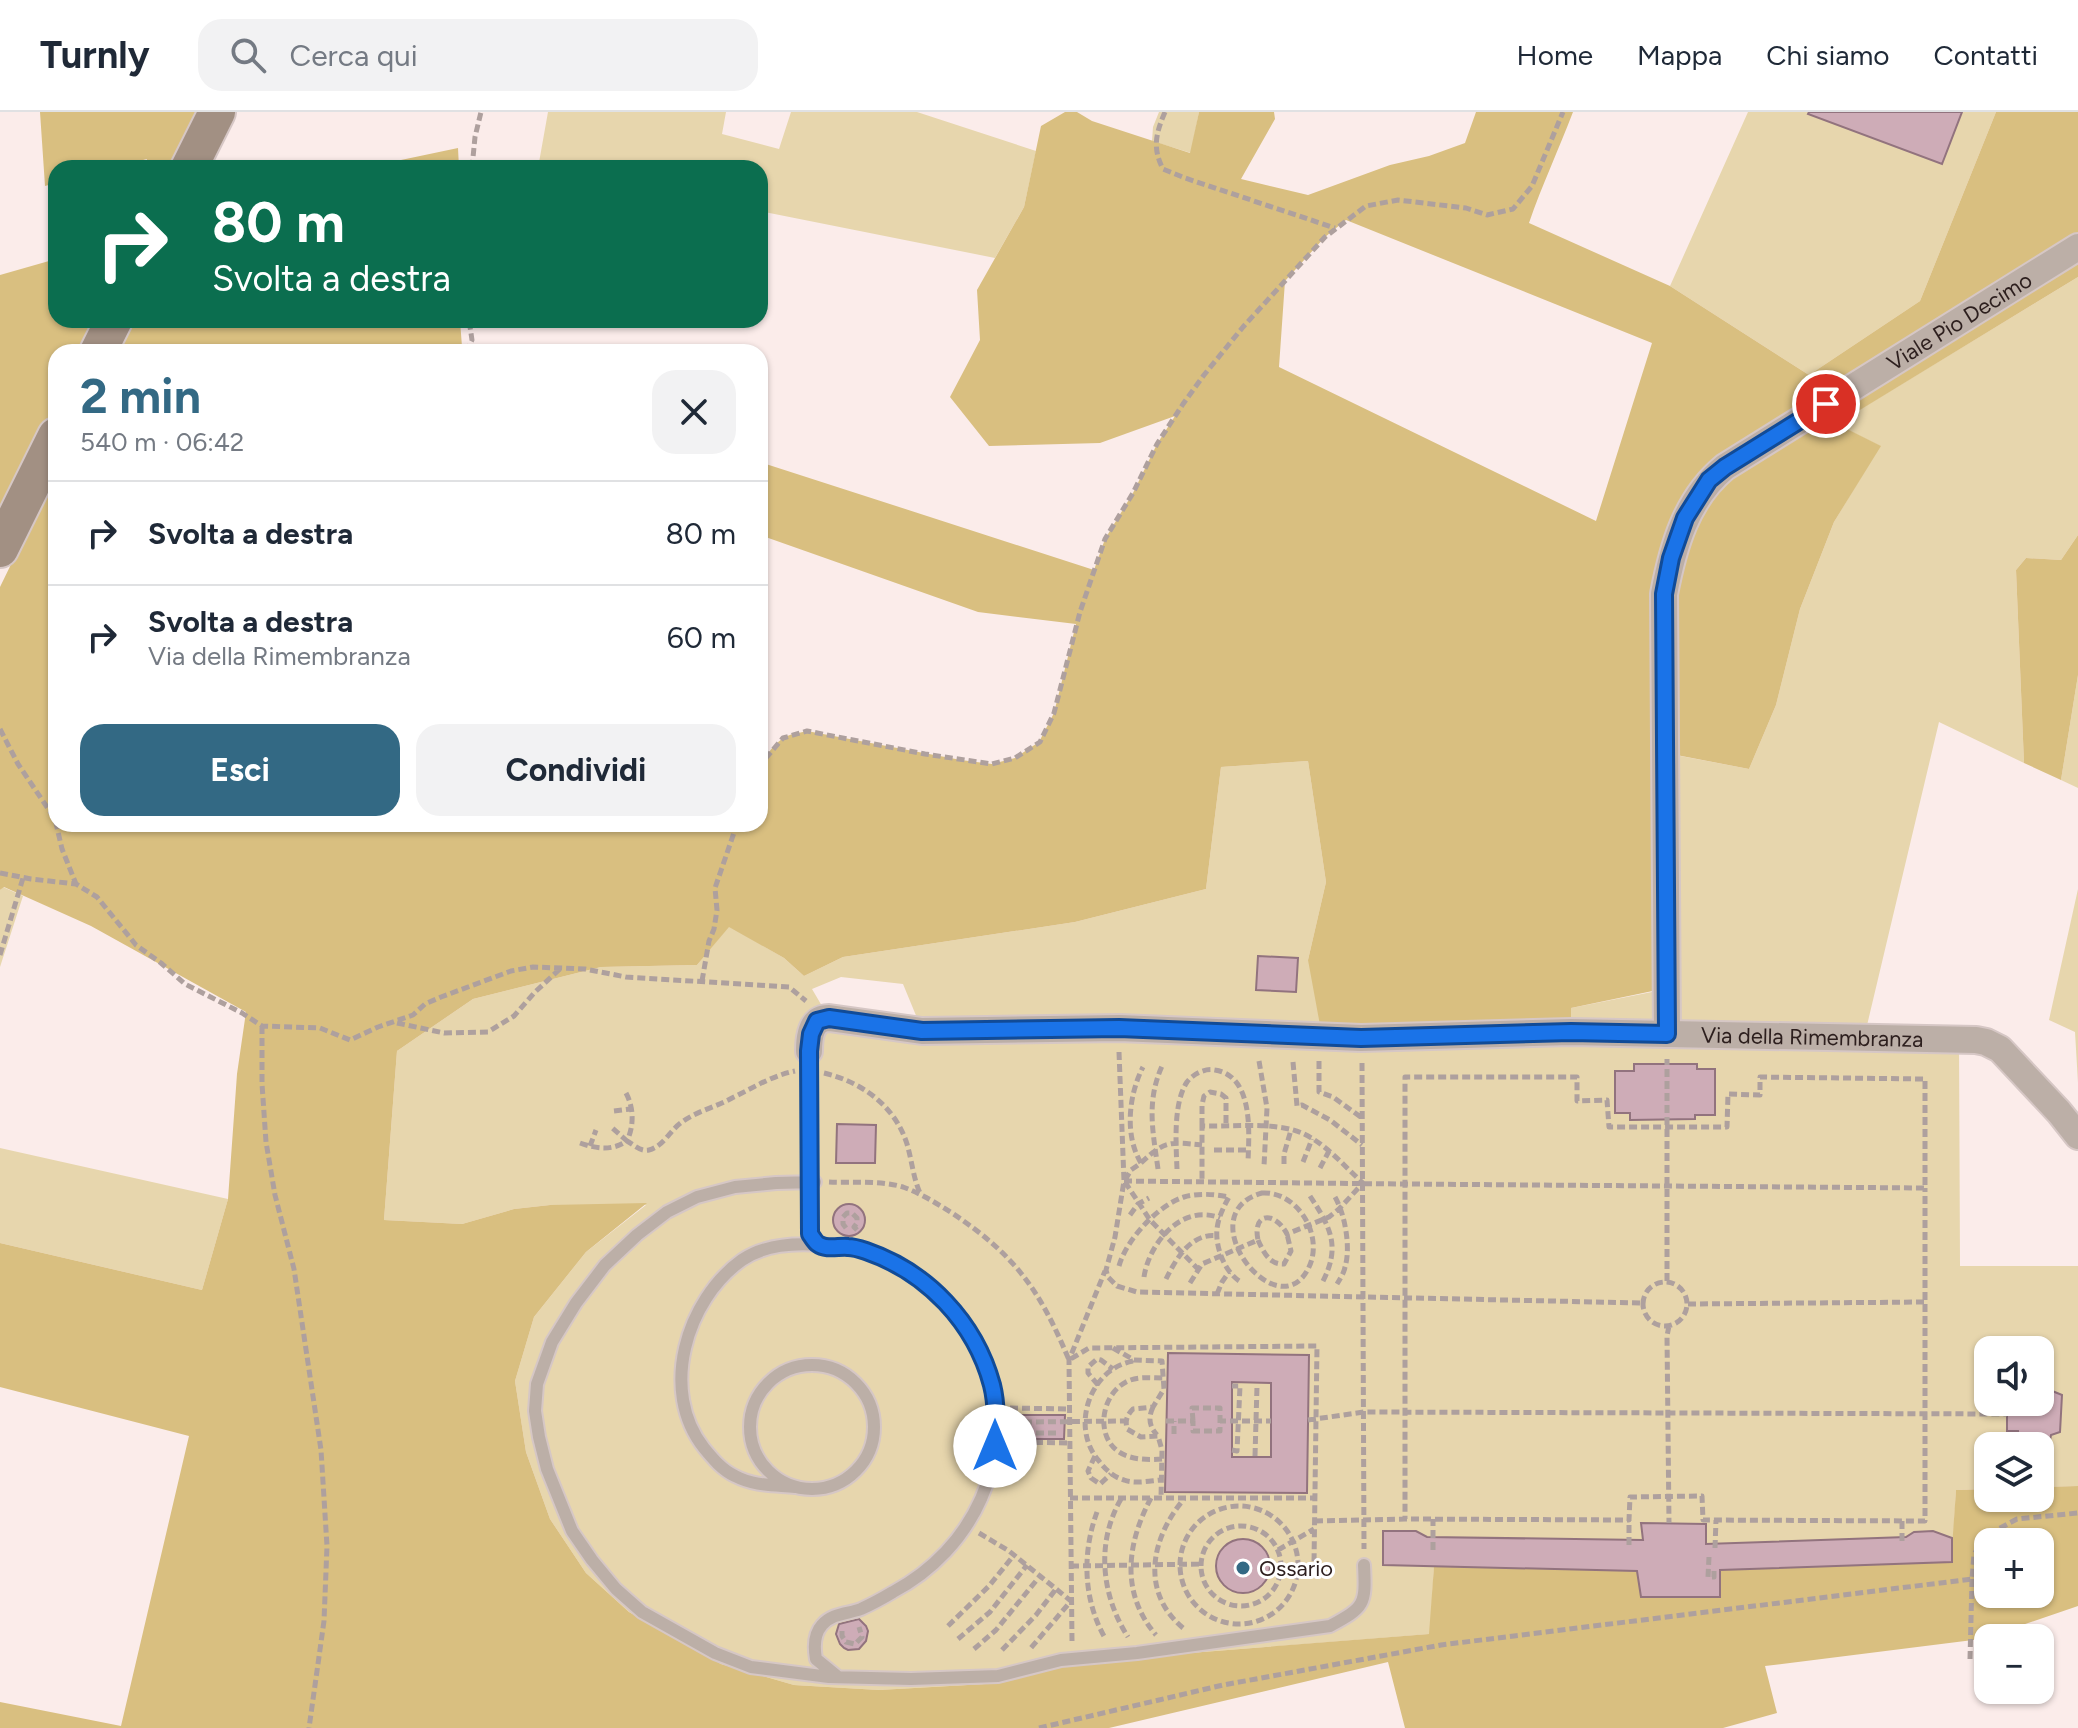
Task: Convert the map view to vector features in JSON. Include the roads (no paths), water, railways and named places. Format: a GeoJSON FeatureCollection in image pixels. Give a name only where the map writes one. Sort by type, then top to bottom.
{"type":"FeatureCollection","features":[{"type":"Feature","properties":{"kind":"street"},"geometry":{"type":"LineString","coordinates":[[193,160],[217,112]]}},
{"type":"Feature","properties":{"kind":"street","name":"Viale Pio Decimo"},"geometry":{"type":"LineString","coordinates":[[1667,1034],[1664,594],[1671,558],[1685,518],[1709,480],[1725,467],[2078,247]]}},
{"type":"Feature","properties":{"kind":"street"},"geometry":{"type":"LineString","coordinates":[[0,549],[48,452]]}},
{"type":"Feature","properties":{"kind":"street","name":"Via della Rimembranza"},"geometry":{"type":"LineString","coordinates":[[809,1060],[811,1034],[822,1018],[922,1031],[1119,1028],[1361,1038],[1571,1032],[1986,1042],[2000,1049],[2078,1136]]}},
{"type":"Feature","properties":{"kind":"lane"},"geometry":{"type":"LineString","coordinates":[[809,1060],[810,1234],[819,1245]]}},
{"type":"Feature","properties":{"kind":"lane"},"geometry":{"type":"LineString","coordinates":[[812,1182],[735,1187],[697,1197],[667,1212],[605,1265],[552,1342],[537,1384],[535,1411],[547,1469],[572,1531],[592,1560],[642,1612],[715,1653],[751,1667],[839,1677],[911,1679],[998,1676],[1061,1660],[1137,1653],[1330,1626],[1356,1612],[1364,1599],[1364,1565]]}},
{"type":"Feature","properties":{"kind":"lane"},"geometry":{"type":"LineString","coordinates":[[795,1487],[776,1478],[760,1462],[752,1442],[750,1421],[756,1400],[769,1382],[784,1371],[803,1365],[822,1365],[840,1371],[856,1383],[868,1398],[874,1417],[874,1436],[868,1455],[855,1472],[837,1484],[816,1490],[758,1485],[734,1476],[715,1462],[689,1425],[682,1397],[681,1370],[686,1340],[712,1289],[744,1259],[792,1244],[833,1248],[851,1246],[885,1258],[923,1280],[944,1300],[973,1337],[982,1357],[993,1387],[996,1420],[990,1478],[978,1507],[951,1547],[912,1582],[863,1608],[823,1622],[817,1632],[814,1648],[816,1659],[839,1677]]}},
{"type":"Feature","properties":{"kind":"place","name":"Ossario"},"geometry":{"type":"Point","coordinates":[1243,1568]}}]}
